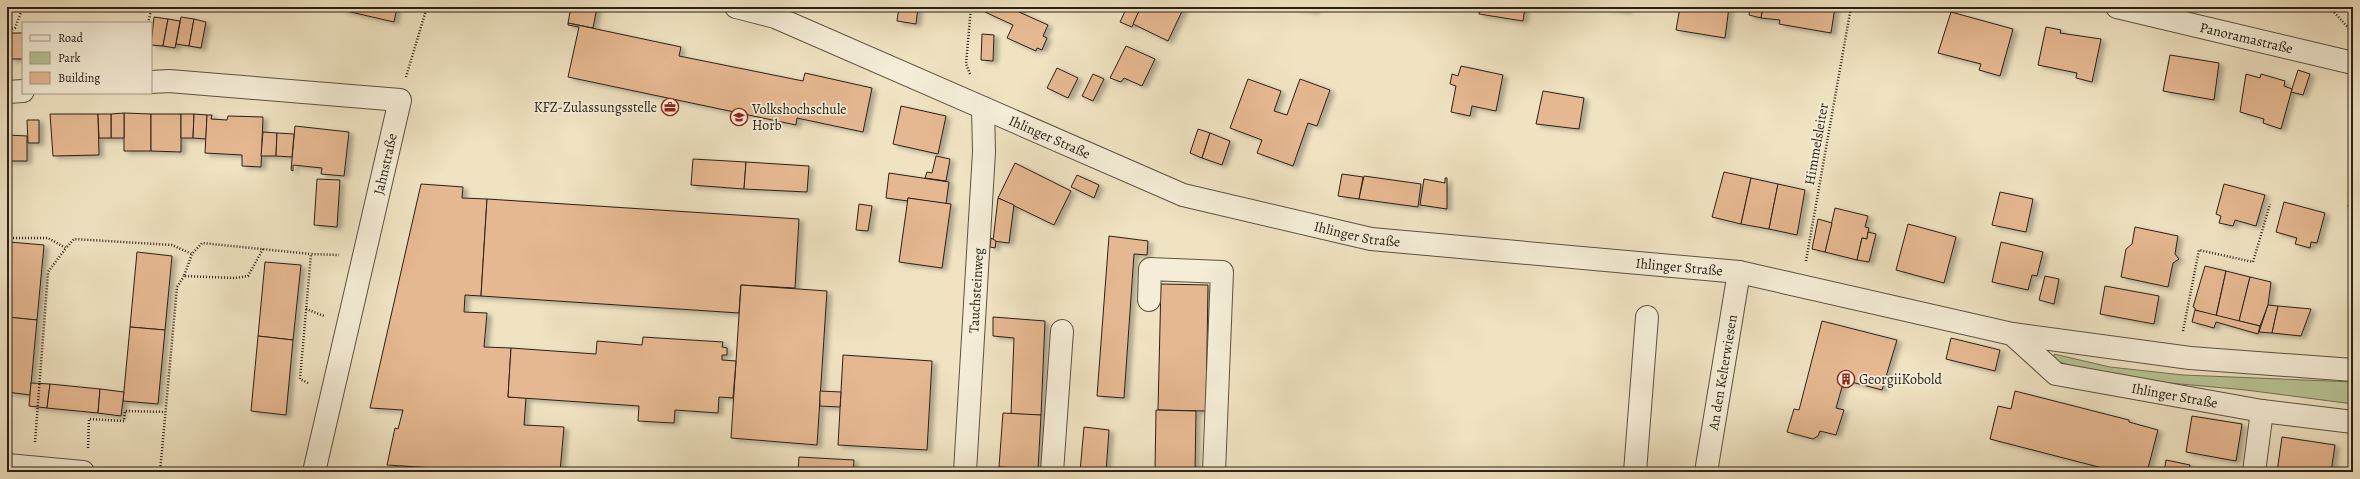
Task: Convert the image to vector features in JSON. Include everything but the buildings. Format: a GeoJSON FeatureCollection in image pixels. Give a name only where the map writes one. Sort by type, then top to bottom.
{"type":"FeatureCollection","features":[{"type":"Feature","properties":{"kind":"street","name":"Ihlinger Straße"},"geometry":{"type":"LineString","coordinates":[[736,7],[775,17],[1183,195],[1371,239],[1739,272],[2012,334],[2178,356],[2353,370]]}},
{"type":"Feature","properties":{"kind":"street","name":"Panoramastraße"},"geometry":{"type":"LineString","coordinates":[[2117,7],[2353,63]]}},
{"type":"Feature","properties":{"kind":"street"},"geometry":{"type":"LineString","coordinates":[[152,82],[169,81],[400,100]]}},
{"type":"Feature","properties":{"kind":"street"},"geometry":{"type":"LineString","coordinates":[[7,92],[22,91]]}},
{"type":"Feature","properties":{"kind":"street","name":"Jahnstraße"},"geometry":{"type":"LineString","coordinates":[[314,472],[400,100]]}},
{"type":"Feature","properties":{"kind":"street","name":"Tauchsteinweg"},"geometry":{"type":"LineString","coordinates":[[965,472],[984,152],[982,108]]}},
{"type":"Feature","properties":{"kind":"street"},"geometry":{"type":"LineString","coordinates":[[1149,300],[1150,269],[1222,272],[1214,472]]}},
{"type":"Feature","properties":{"kind":"street","name":"An den Kelterwiesen"},"geometry":{"type":"LineString","coordinates":[[1706,472],[1739,272]]}},
{"type":"Feature","properties":{"kind":"street"},"geometry":{"type":"LineString","coordinates":[[1635,472],[1646,317]]}},
{"type":"Feature","properties":{"kind":"street"},"geometry":{"type":"LineString","coordinates":[[1052,472],[1062,331]]}},
{"type":"Feature","properties":{"kind":"street","name":"Ihlinger Straße"},"geometry":{"type":"LineString","coordinates":[[2012,334],[2056,374],[2262,411],[2353,422]]}},
{"type":"Feature","properties":{"kind":"street"},"geometry":{"type":"LineString","coordinates":[[2254,472],[2262,411]]}},
{"type":"Feature","properties":{"kind":"street"},"geometry":{"type":"LineString","coordinates":[[7,465],[83,472]]}},
{"type":"Feature","properties":{"kind":"path"},"geometry":{"type":"LineString","coordinates":[[7,52],[7,30],[15,28],[23,7]]}},
{"type":"Feature","properties":{"kind":"path"},"geometry":{"type":"LineString","coordinates":[[148,22],[152,7]]}},
{"type":"Feature","properties":{"kind":"path"},"geometry":{"type":"LineString","coordinates":[[400,100],[427,7]]}},
{"type":"Feature","properties":{"kind":"path"},"geometry":{"type":"LineString","coordinates":[[971,7],[966,64],[982,108]]}},
{"type":"Feature","properties":{"kind":"path","name":"Himmelsleiter"},"geometry":{"type":"LineString","coordinates":[[1801,285],[1851,7]]}},
{"type":"Feature","properties":{"kind":"path"},"geometry":{"type":"LineString","coordinates":[[2334,7],[2333,11],[2336,16],[2353,33]]}},
{"type":"Feature","properties":{"kind":"path"},"geometry":{"type":"LineString","coordinates":[[2178,356],[2199,250],[2253,262],[2270,204]]}},
{"type":"Feature","properties":{"kind":"path"},"geometry":{"type":"LineString","coordinates":[[7,238],[48,238],[66,248]]}},
{"type":"Feature","properties":{"kind":"path"},"geometry":{"type":"LineString","coordinates":[[33,467],[48,272],[74,239],[172,245],[192,254]]}},
{"type":"Feature","properties":{"kind":"path"},"geometry":{"type":"LineString","coordinates":[[160,472],[177,287],[184,276],[192,254],[202,243],[312,254],[364,256]]}},
{"type":"Feature","properties":{"kind":"path"},"geometry":{"type":"LineString","coordinates":[[184,276],[235,278],[248,276],[263,249]]}},
{"type":"Feature","properties":{"kind":"path"},"geometry":{"type":"LineString","coordinates":[[312,254],[300,379],[333,393]]}},
{"type":"Feature","properties":{"kind":"path"},"geometry":{"type":"LineString","coordinates":[[88,449],[89,419],[124,421],[125,411],[165,412]]}},
{"type":"Feature","properties":{"kind":"green space"},"geometry":{"type":"Polygon","coordinates":[[[2054,354],[2110,367],[2183,375],[2353,382],[2353,404],[2246,390],[2104,377],[2054,360],[2054,354]]]}},
{"type":"Feature","properties":{"kind":"place","name":"KFZ-Zulassungsstelle"},"geometry":{"type":"Point","coordinates":[670,107]}},
{"type":"Feature","properties":{"kind":"place","name":"Volkshochschule Horb"},"geometry":{"type":"Point","coordinates":[739,117]}},
{"type":"Feature","properties":{"kind":"place","name":"GeorgiiKobold"},"geometry":{"type":"Point","coordinates":[1846,379]}}]}
